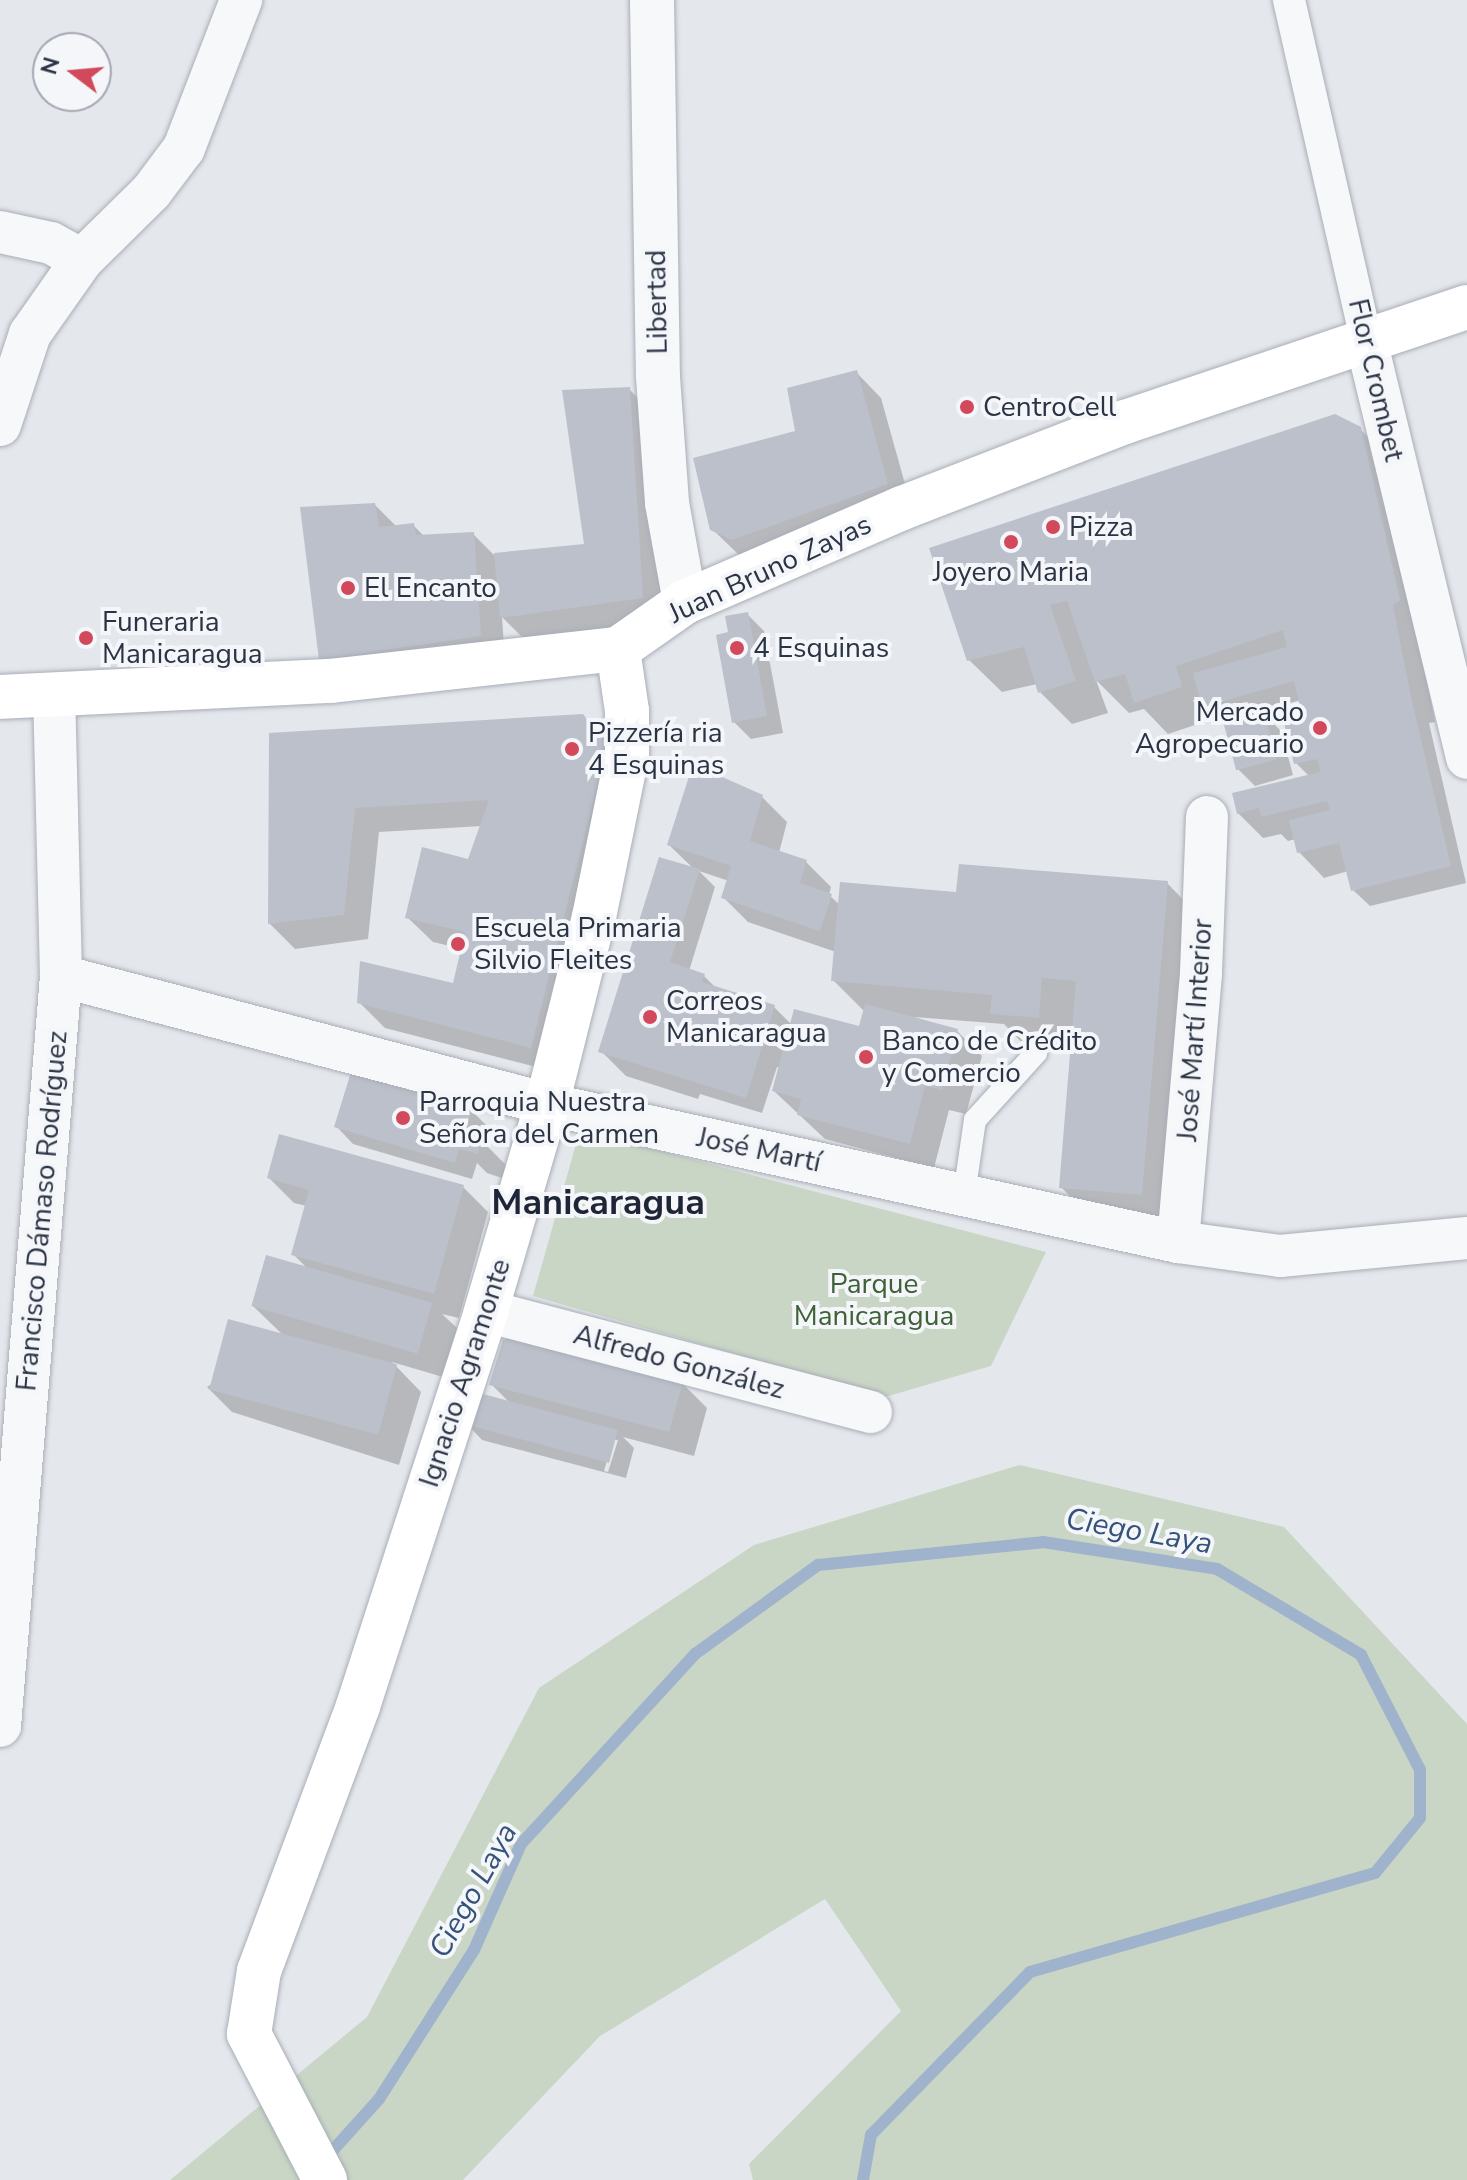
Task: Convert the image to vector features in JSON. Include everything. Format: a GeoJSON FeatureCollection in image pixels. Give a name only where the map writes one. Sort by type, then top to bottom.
{"type":"FeatureCollection","features":[{"type":"Feature","properties":{"kind":"main road","name":"Juan Bruno Zayas"},"geometry":{"type":"LineString","coordinates":[[0,697],[331,681],[618,649],[685,602],[917,502],[1125,422],[1467,307]]}},
{"type":"Feature","properties":{"kind":"main road","name":"Ignacio Agramonte"},"geometry":{"type":"LineString","coordinates":[[325,2180],[249,2034],[259,1971],[358,1706],[486,1311],[547,1104],[594,917],[627,755],[627,711],[618,649]]}},
{"type":"Feature","properties":{"kind":"street"},"geometry":{"type":"LineString","coordinates":[[0,425],[30,334],[82,260],[151,192],[184,148],[241,0]]}},
{"type":"Feature","properties":{"kind":"street","name":"Libertad"},"geometry":{"type":"LineString","coordinates":[[652,0],[658,377],[667,503],[685,602]]}},
{"type":"Feature","properties":{"kind":"street","name":"Flor Crombet"},"geometry":{"type":"LineString","coordinates":[[1289,0],[1366,340],[1467,758]]}},
{"type":"Feature","properties":{"kind":"street"},"geometry":{"type":"LineString","coordinates":[[0,232],[51,243],[82,260]]}},
{"type":"Feature","properties":{"kind":"street","name":"Francisco Dámaso Rodríguez"},"geometry":{"type":"LineString","coordinates":[[0,1726],[61,976],[54,695]]}},
{"type":"Feature","properties":{"kind":"street","name":"José Martí Interior"},"geometry":{"type":"LineString","coordinates":[[1178,1242],[1201,973],[1207,817]]}},
{"type":"Feature","properties":{"kind":"street","name":"José Martí"},"geometry":{"type":"LineString","coordinates":[[61,976],[547,1104],[1178,1242],[1280,1256],[1467,1238]]}},
{"type":"Feature","properties":{"kind":"street","name":"Alfredo González"},"geometry":{"type":"LineString","coordinates":[[486,1311],[871,1412]]}},
{"type":"Feature","properties":{"kind":"lane"},"geometry":{"type":"LineString","coordinates":[[964,1195],[975,1120],[1036,1053]]}},
{"type":"Feature","properties":{"kind":"green space","name":"Parque Manicaragua"},"geometry":{"type":"Polygon","coordinates":[[[580,1130],[1046,1252],[991,1366],[885,1397],[533,1296],[580,1130]]]}},
{"type":"Feature","properties":{"kind":"green space"},"geometry":{"type":"Polygon","coordinates":[[[1020,1465],[1284,1527],[1467,1724],[1467,2180],[753,2180],[749,2164],[901,2011],[825,1899],[600,2036],[463,2180],[170,2180],[367,2017],[539,1688],[754,1545],[1020,1465]]]}},
{"type":"Feature","properties":{"kind":"building"},"geometry":{"type":"Polygon","coordinates":[[[857,370],[888,484],[732,540],[710,530],[693,458],[795,431],[787,388],[857,370]]]}},
{"type":"Feature","properties":{"kind":"building"},"geometry":{"type":"Polygon","coordinates":[[[630,387],[643,598],[500,618],[494,553],[584,544],[562,390],[630,387]]]}},
{"type":"Feature","properties":{"kind":"building"},"geometry":{"type":"Polygon","coordinates":[[[1335,414],[1361,427],[1400,600],[1393,605],[1411,697],[1451,866],[1351,891],[1339,843],[1297,853],[1289,820],[1330,810],[1327,801],[1261,817],[1259,808],[1237,814],[1232,793],[1320,772],[1318,759],[1294,764],[1284,723],[1303,719],[1294,681],[1202,707],[1193,673],[1287,647],[1283,630],[1176,666],[1182,687],[1134,703],[1125,674],[1095,682],[1067,601],[1050,605],[1076,681],[1038,693],[1024,647],[967,661],[929,548],[1335,414]]]}},
{"type":"Feature","properties":{"kind":"building"},"geometry":{"type":"Polygon","coordinates":[[[375,503],[379,527],[414,523],[416,535],[474,532],[481,636],[319,660],[300,507],[375,503]]]}},
{"type":"Feature","properties":{"kind":"building"},"geometry":{"type":"Polygon","coordinates":[[[748,612],[767,716],[732,723],[716,635],[728,632],[725,616],[748,612]]]}},
{"type":"Feature","properties":{"kind":"building"},"geometry":{"type":"Polygon","coordinates":[[[1264,712],[1277,759],[1236,770],[1223,723],[1264,712]]]}},
{"type":"Feature","properties":{"kind":"building"},"geometry":{"type":"Polygon","coordinates":[[[583,714],[607,746],[531,1048],[357,1003],[360,961],[453,983],[465,932],[405,918],[422,847],[468,859],[489,800],[355,808],[344,915],[268,924],[269,733],[583,714]]]}},
{"type":"Feature","properties":{"kind":"building"},"geometry":{"type":"Polygon","coordinates":[[[693,764],[763,795],[750,841],[807,860],[800,883],[832,894],[820,931],[721,898],[731,866],[667,845],[693,764]]]}},
{"type":"Feature","properties":{"kind":"building"},"geometry":{"type":"Polygon","coordinates":[[[659,857],[700,869],[670,962],[705,974],[702,982],[775,1005],[746,1098],[598,1052],[659,857]]]}},
{"type":"Feature","properties":{"kind":"building"},"geometry":{"type":"Polygon","coordinates":[[[959,864],[1168,881],[1142,1195],[1059,1188],[1076,981],[1042,978],[1039,1018],[990,1014],[992,995],[831,981],[840,882],[956,892],[959,864]]]}},
{"type":"Feature","properties":{"kind":"building","name":"Banco de Crédito y Comercio"},"geometry":{"type":"Polygon","coordinates":[[[865,1004],[958,1029],[942,1090],[925,1086],[910,1144],[797,1115],[801,1099],[772,1091],[794,1009],[859,1026],[865,1004]]]}},
{"type":"Feature","properties":{"kind":"building","name":"Parroquia Nuestra Señora del Carmen"},"geometry":{"type":"Polygon","coordinates":[[[351,1072],[472,1109],[464,1133],[482,1138],[478,1154],[459,1149],[455,1163],[334,1127],[351,1072]]]}},
{"type":"Feature","properties":{"kind":"building"},"geometry":{"type":"Polygon","coordinates":[[[279,1134],[464,1185],[434,1294],[291,1255],[309,1190],[267,1178],[279,1134]]]}},
{"type":"Feature","properties":{"kind":"building"},"geometry":{"type":"Polygon","coordinates":[[[266,1255],[432,1303],[418,1354],[251,1306],[266,1255]]]}},
{"type":"Feature","properties":{"kind":"building"},"geometry":{"type":"Polygon","coordinates":[[[228,1319],[397,1364],[378,1435],[209,1390],[228,1319]]]}},
{"type":"Feature","properties":{"kind":"building"},"geometry":{"type":"Polygon","coordinates":[[[519,1335],[683,1381],[669,1432],[489,1385],[503,1340],[519,1335]]]}},
{"type":"Feature","properties":{"kind":"building"},"geometry":{"type":"Polygon","coordinates":[[[472,1391],[618,1430],[609,1463],[463,1424],[472,1391]]]}},
{"type":"Feature","properties":{"kind":"waterway","name":"Ciego Laya"},"geometry":{"type":"LineString","coordinates":[[325,2159],[379,2099],[474,1950],[521,1844],[695,1654],[818,1565],[1043,1542],[1217,1569],[1361,1655],[1420,1770],[1420,1818],[1375,1873],[1030,1972],[871,2135],[863,2180]]}},
{"type":"Feature","properties":{"kind":"place","name":"CentroCell"},"geometry":{"type":"Point","coordinates":[967,407]}},
{"type":"Feature","properties":{"kind":"place","name":"Pizza"},"geometry":{"type":"Point","coordinates":[1053,527]}},
{"type":"Feature","properties":{"kind":"place","name":"Joyero Maria"},"geometry":{"type":"Point","coordinates":[1011,542]}},
{"type":"Feature","properties":{"kind":"place","name":"El Encanto"},"geometry":{"type":"Point","coordinates":[348,588]}},
{"type":"Feature","properties":{"kind":"place","name":"Funeraria Manicaragua"},"geometry":{"type":"Point","coordinates":[86,638]}},
{"type":"Feature","properties":{"kind":"place","name":"4 Esquinas"},"geometry":{"type":"Point","coordinates":[737,648]}},
{"type":"Feature","properties":{"kind":"place","name":"Mercado Agropecuario"},"geometry":{"type":"Point","coordinates":[1320,728]}},
{"type":"Feature","properties":{"kind":"place","name":"Pizzería ria 4 Esquinas"},"geometry":{"type":"Point","coordinates":[572,749]}},
{"type":"Feature","properties":{"kind":"place","name":"Escuela Primaria Silvio Fleites"},"geometry":{"type":"Point","coordinates":[458,944]}},
{"type":"Feature","properties":{"kind":"place","name":"Correos Manicaragua"},"geometry":{"type":"Point","coordinates":[650,1017]}},
{"type":"Feature","properties":{"kind":"place","name":"Banco de Crédito y Comercio"},"geometry":{"type":"Point","coordinates":[866,1057]}},
{"type":"Feature","properties":{"kind":"place","name":"Parroquia Nuestra Señora del Carmen"},"geometry":{"type":"Point","coordinates":[403,1118]}},
{"type":"Feature","properties":{"kind":"district","name":"Manicaragua"},"geometry":{"type":"Point","coordinates":[598,1203]}}]}
